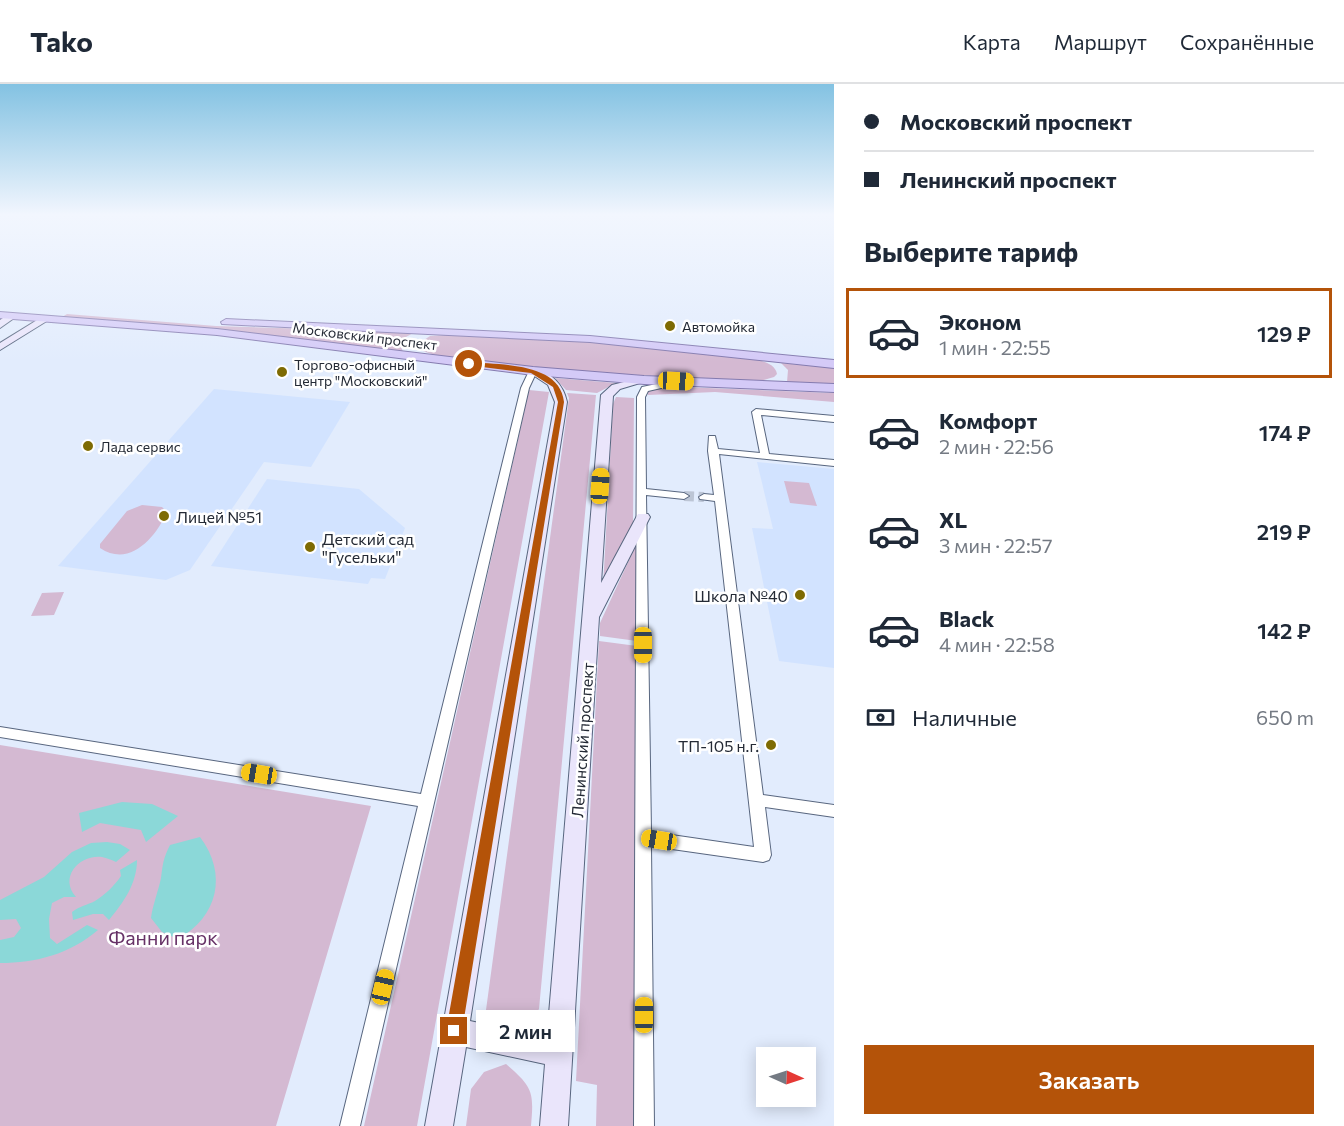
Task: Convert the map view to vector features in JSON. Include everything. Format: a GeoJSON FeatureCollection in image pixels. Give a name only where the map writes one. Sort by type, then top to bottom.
{"type":"FeatureCollection","features":[{"type":"Feature","properties":{"kind":"main road","name":"Московский проспект"},"geometry":{"type":"LineString","coordinates":[[0,306],[215,322],[590,339],[834,364]]}},
{"type":"Feature","properties":{"kind":"main road"},"geometry":{"type":"LineString","coordinates":[[0,325],[24,308]]}},
{"type":"Feature","properties":{"kind":"main road"},"geometry":{"type":"LineString","coordinates":[[1,346],[57,311]]}},
{"type":"Feature","properties":{"kind":"main road","name":"Московский проспект"},"geometry":{"type":"LineString","coordinates":[[0,315],[210,332],[533,371],[644,380],[834,388]]}},
{"type":"Feature","properties":{"kind":"main road"},"geometry":{"type":"LineString","coordinates":[[426,359],[411,351],[410,343],[419,335],[441,331]]}},
{"type":"Feature","properties":{"kind":"main road"},"geometry":{"type":"LineString","coordinates":[[745,354],[774,363],[781,371],[778,379],[756,385]]}},
{"type":"Feature","properties":{"kind":"main road"},"geometry":{"type":"LineString","coordinates":[[439,1126],[561,402],[560,391],[556,385],[533,371]]}},
{"type":"Feature","properties":{"kind":"main road","name":"Ленинский проспект"},"geometry":{"type":"LineString","coordinates":[[554,1126],[607,395],[616,387],[644,380]]}},
{"type":"Feature","properties":{"kind":"main road"},"geometry":{"type":"LineString","coordinates":[[590,622],[643,517]]}},
{"type":"Feature","properties":{"kind":"main road"},"geometry":{"type":"LineString","coordinates":[[454,1031],[560,1054]]}},
{"type":"Feature","properties":{"kind":"street"},"geometry":{"type":"LineString","coordinates":[[350,1126],[525,388],[533,371]]}},
{"type":"Feature","properties":{"kind":"street"},"geometry":{"type":"LineString","coordinates":[[644,1126],[641,397],[645,389],[676,381]]}},
{"type":"Feature","properties":{"kind":"street"},"geometry":{"type":"LineString","coordinates":[[765,456],[756,412],[834,419]]}},
{"type":"Feature","properties":{"kind":"street"},"geometry":{"type":"LineString","coordinates":[[643,837],[763,855],[712,438]]}},
{"type":"Feature","properties":{"kind":"street"},"geometry":{"type":"LineString","coordinates":[[713,451],[834,463]]}},
{"type":"Feature","properties":{"kind":"street"},"geometry":{"type":"LineString","coordinates":[[642,492],[684,496]]}},
{"type":"Feature","properties":{"kind":"street"},"geometry":{"type":"LineString","coordinates":[[704,497],[720,499]]}},
{"type":"Feature","properties":{"kind":"street"},"geometry":{"type":"LineString","coordinates":[[0,732],[428,801]]}},
{"type":"Feature","properties":{"kind":"street"},"geometry":{"type":"LineString","coordinates":[[756,800],[834,811]]}},
{"type":"Feature","properties":{"kind":"shaded area","name":"Лицей №51"},"geometry":{"type":"Polygon","coordinates":[[[214,389],[350,402],[311,467],[264,462],[190,570],[166,580],[58,566],[214,389]]]}},
{"type":"Feature","properties":{"kind":"shaded area","name":"Школа №40"},"geometry":{"type":"Polygon","coordinates":[[[757,462],[834,469],[834,668],[779,661],[752,528],[773,529],[757,462]]]}},
{"type":"Feature","properties":{"kind":"shaded area","name":"Детский сад \"Гусельки\""},"geometry":{"type":"Polygon","coordinates":[[[267,479],[359,489],[405,528],[385,579],[371,578],[368,584],[211,566],[267,479]]]}},
{"type":"Feature","properties":{"kind":"shaded area"},"geometry":{"type":"Polygon","coordinates":[[[122,802],[152,804],[178,816],[146,842],[141,830],[100,823],[82,832],[79,813],[122,802]]]}},
{"type":"Feature","properties":{"kind":"shaded area"},"geometry":{"type":"Polygon","coordinates":[[[200,837],[214,865],[215,894],[202,919],[192,930],[178,939],[162,932],[151,918],[152,913],[170,845],[200,837]]]}},
{"type":"Feature","properties":{"kind":"shaded area"},"geometry":{"type":"Polygon","coordinates":[[[91,843],[120,844],[130,850],[116,862],[104,857],[94,857],[74,868],[70,881],[71,889],[76,897],[64,897],[52,903],[49,919],[50,938],[57,944],[87,925],[98,930],[76,945],[52,956],[0,963],[0,940],[14,937],[21,928],[16,919],[0,920],[0,900],[44,877],[72,852],[91,843]]]}},
{"type":"Feature","properties":{"kind":"shaded area"},"geometry":{"type":"Polygon","coordinates":[[[137,860],[132,885],[109,920],[103,914],[93,914],[73,920],[72,912],[102,896],[121,876],[120,870],[137,860]]]}},
{"type":"Feature","properties":{"kind":"green space"},"geometry":{"type":"Polygon","coordinates":[[[67,314],[216,326],[415,332],[400,344],[403,352],[62,317],[67,314]]]}},
{"type":"Feature","properties":{"kind":"green space"},"geometry":{"type":"Polygon","coordinates":[[[430,336],[599,342],[751,358],[771,365],[777,374],[760,381],[523,367],[437,355],[418,348],[418,344],[430,336]]]}},
{"type":"Feature","properties":{"kind":"green space"},"geometry":{"type":"Polygon","coordinates":[[[781,363],[834,368],[834,384],[787,382],[788,370],[781,363]]]}},
{"type":"Feature","properties":{"kind":"green space"},"geometry":{"type":"Polygon","coordinates":[[[555,378],[616,383],[597,393],[566,390],[555,378]]]}},
{"type":"Feature","properties":{"kind":"green space"},"geometry":{"type":"Polygon","coordinates":[[[657,386],[834,393],[834,402],[715,392],[648,395],[648,391],[657,386]]]}},
{"type":"Feature","properties":{"kind":"green space"},"geometry":{"type":"Polygon","coordinates":[[[529,390],[549,392],[417,1126],[364,1126],[529,390]]]}},
{"type":"Feature","properties":{"kind":"green space"},"geometry":{"type":"Polygon","coordinates":[[[567,393],[596,395],[539,1009],[529,1024],[499,1025],[486,1010],[569,398],[567,393]]]}},
{"type":"Feature","properties":{"kind":"green space"},"geometry":{"type":"Polygon","coordinates":[[[616,397],[634,398],[633,525],[603,588],[613,404],[616,397]]]}},
{"type":"Feature","properties":{"kind":"green space"},"geometry":{"type":"Polygon","coordinates":[[[784,481],[809,483],[817,506],[790,503],[784,481]]]}},
{"type":"Feature","properties":{"kind":"green space"},"geometry":{"type":"Polygon","coordinates":[[[142,505],[162,507],[167,512],[149,540],[141,547],[122,554],[111,553],[100,548],[100,544],[127,511],[142,505]]]}},
{"type":"Feature","properties":{"kind":"green space"},"geometry":{"type":"Polygon","coordinates":[[[636,545],[637,641],[600,636],[600,623],[636,545]]]}},
{"type":"Feature","properties":{"kind":"green space"},"geometry":{"type":"Polygon","coordinates":[[[64,592],[54,615],[31,616],[42,593],[64,592]]]}},
{"type":"Feature","properties":{"kind":"green space"},"geometry":{"type":"Polygon","coordinates":[[[599,641],[637,646],[634,1126],[596,1126],[597,1085],[576,1081],[599,641]]]}},
{"type":"Feature","properties":{"kind":"green space","name":"Фанни парк"},"geometry":{"type":"Polygon","coordinates":[[[0,745],[371,806],[276,1126],[0,1126],[0,745]]]}},
{"type":"Feature","properties":{"kind":"green space"},"geometry":{"type":"Polygon","coordinates":[[[506,1064],[522,1079],[530,1091],[531,1126],[466,1126],[471,1089],[484,1072],[506,1064]]]}},
{"type":"Feature","properties":{"kind":"tunnel"},"geometry":{"type":"LineString","coordinates":[[684,496],[704,497]]}},
{"type":"Feature","properties":{"kind":"place","name":"Автомойка"},"geometry":{"type":"Point","coordinates":[670,326]}},
{"type":"Feature","properties":{"kind":"place","name":"Торгово-офисный центр \"Московский\""},"geometry":{"type":"Point","coordinates":[282,372]}},
{"type":"Feature","properties":{"kind":"place","name":"Лада сервис"},"geometry":{"type":"Point","coordinates":[88,446]}},
{"type":"Feature","properties":{"kind":"place","name":"Лицей №51"},"geometry":{"type":"Point","coordinates":[164,516]}},
{"type":"Feature","properties":{"kind":"place","name":"Детский сад \"Гусельки\""},"geometry":{"type":"Point","coordinates":[310,547]}},
{"type":"Feature","properties":{"kind":"place","name":"Школа №40"},"geometry":{"type":"Point","coordinates":[800,595]}},
{"type":"Feature","properties":{"kind":"place","name":"ТП-105 н.г."},"geometry":{"type":"Point","coordinates":[771,745]}},
{"type":"Feature","properties":{"kind":"route"},"geometry":{"type":"LineString","coordinates":[[454,1031],[561,402],[560,391],[556,385],[533,371],[469,364]]}}]}
